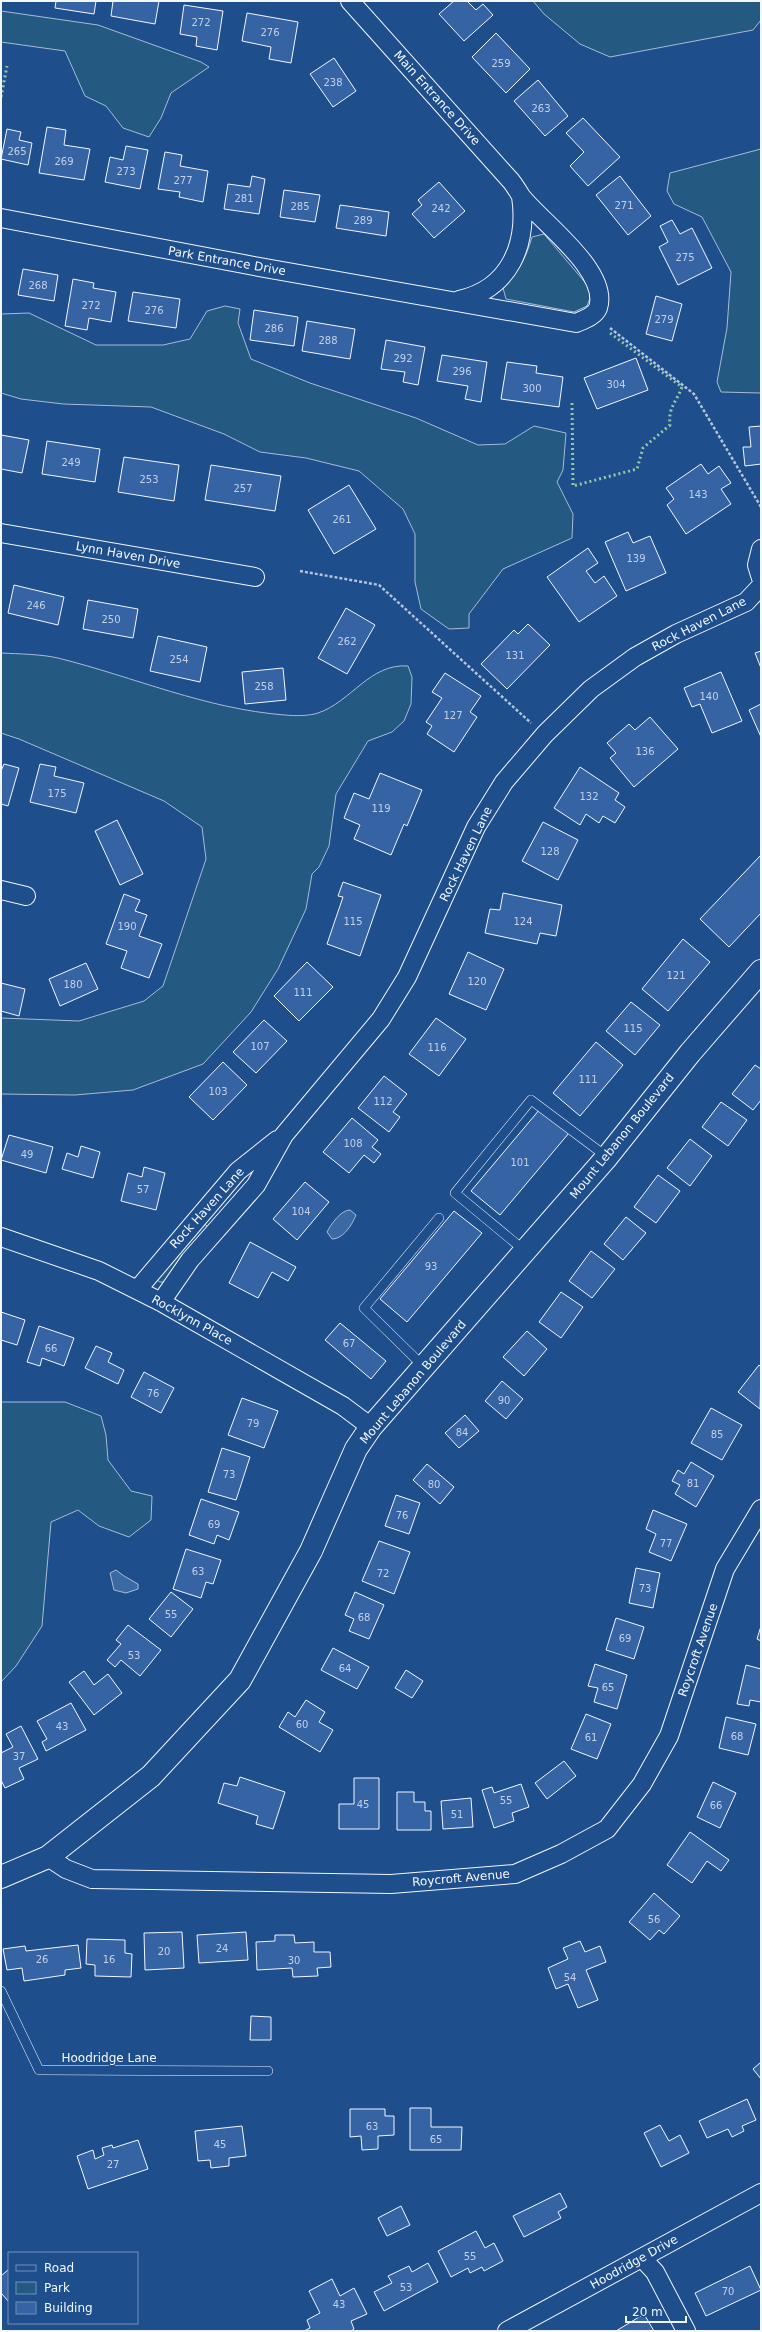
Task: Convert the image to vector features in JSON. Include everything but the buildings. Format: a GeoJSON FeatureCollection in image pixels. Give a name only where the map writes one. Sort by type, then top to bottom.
{"type":"FeatureCollection","features":[{"type":"Feature","properties":{"kind":"street","name":"Main Entrance Drive"},"geometry":{"type":"LineString","coordinates":[[350,1],[511,181],[521,196],[585,266],[596,285],[599,297],[598,309],[593,315]]}},
{"type":"Feature","properties":{"kind":"street","name":"Park Entrance Drive"},"geometry":{"type":"LineString","coordinates":[[454,301],[477,296],[496,282],[510,265],[520,245],[523,228],[521,196]]}},
{"type":"Feature","properties":{"kind":"street","name":"Park Entrance Drive"},"geometry":{"type":"LineString","coordinates":[[1,218],[254,266],[576,323],[593,315]]}},
{"type":"Feature","properties":{"kind":"street","name":"Lynn Haven Drive"},"geometry":{"type":"LineString","coordinates":[[1,533],[255,577]]}},
{"type":"Feature","properties":{"kind":"street"},"geometry":{"type":"LineString","coordinates":[[761,549],[757,565],[761,578]]}},
{"type":"Feature","properties":{"kind":"street","name":"Rock Haven Lane"},"geometry":{"type":"LineString","coordinates":[[161,1302],[190,1260],[256,1185],[284,1135],[381,1019],[407,977],[476,827],[504,782],[545,734],[591,689],[635,657],[676,634],[746,602],[761,586]]}},
{"type":"Feature","properties":{"kind":"street"},"geometry":{"type":"LineString","coordinates":[[1,890],[26,896]]}},
{"type":"Feature","properties":{"kind":"street","name":"Mount Lebanon Boulevard"},"geometry":{"type":"LineString","coordinates":[[1,1877],[48,1857],[151,1776],[240,1680],[311,1551],[356,1449],[371,1427],[607,1157],[690,1052],[761,971]]}},
{"type":"Feature","properties":{"kind":"street","name":"Rock Haven Lane"},"geometry":{"type":"LineString","coordinates":[[137,1290],[210,1202],[238,1171],[284,1135]]}},
{"type":"Feature","properties":{"kind":"street"},"geometry":{"type":"LineString","coordinates":[[210,1202],[227,1218]]}},
{"type":"Feature","properties":{"kind":"street","name":"Rocklynn Place"},"geometry":{"type":"LineString","coordinates":[[1,1237],[99,1271],[161,1302],[343,1406],[371,1427]]}},
{"type":"Feature","properties":{"kind":"street","name":"Roycroft Avenue"},"geometry":{"type":"LineString","coordinates":[[48,1857],[66,1869],[92,1879],[390,1884],[515,1874],[562,1854],[607,1829],[642,1784],[669,1736],[725,1569],[761,1509]]}},
{"type":"Feature","properties":{"kind":"street","name":"Hoodridge Drive"},"geometry":{"type":"LineString","coordinates":[[507,2331],[761,2193]]}},
{"type":"Feature","properties":{"kind":"street"},"geometry":{"type":"LineString","coordinates":[[642,2258],[655,2272],[686,2331]]}},
{"type":"Feature","properties":{"kind":"lane"},"geometry":{"type":"LineString","coordinates":[[525,1251],[455,1193],[531,1100],[607,1157]]}},
{"type":"Feature","properties":{"kind":"lane"},"geometry":{"type":"LineString","coordinates":[[424,1368],[364,1308],[439,1218]]}},
{"type":"Feature","properties":{"kind":"lane","name":"Hoodridge Lane"},"geometry":{"type":"LineString","coordinates":[[1,1991],[40,2070],[268,2071]]}},
{"type":"Feature","properties":{"kind":"path"},"geometry":{"type":"LineString","coordinates":[[610,328],[694,394],[761,507]]}},
{"type":"Feature","properties":{"kind":"path"},"geometry":{"type":"LineString","coordinates":[[300,571],[379,585],[545,734]]}},
{"type":"Feature","properties":{"kind":"green space"},"geometry":{"type":"Polygon","coordinates":[[[533,1],[761,1],[761,20],[753,30],[610,57],[580,44],[544,14],[533,1]]]}},
{"type":"Feature","properties":{"kind":"green space"},"geometry":{"type":"Polygon","coordinates":[[[1,11],[98,25],[201,62],[209,67],[171,93],[161,118],[149,137],[123,128],[106,106],[85,96],[65,51],[1,42],[1,11]]]}},
{"type":"Feature","properties":{"kind":"green space"},"geometry":{"type":"Polygon","coordinates":[[[761,149],[761,393],[721,392],[717,382],[727,328],[731,272],[702,217],[674,204],[667,191],[670,173],[761,149]]]}},
{"type":"Feature","properties":{"kind":"green space"},"geometry":{"type":"Polygon","coordinates":[[[544,234],[589,287],[590,298],[587,306],[574,312],[506,299],[503,288],[521,265],[532,237],[544,234]]]}},
{"type":"Feature","properties":{"kind":"green space"},"geometry":{"type":"Polygon","coordinates":[[[225,306],[240,309],[238,323],[251,359],[310,383],[416,418],[478,445],[505,444],[534,426],[566,433],[563,470],[557,482],[573,514],[572,538],[503,569],[469,614],[469,628],[449,629],[421,609],[415,582],[415,534],[403,509],[359,471],[306,458],[260,452],[224,434],[151,407],[63,404],[21,399],[1,393],[1,314],[29,313],[96,345],[163,345],[190,339],[207,311],[225,306]]]}},
{"type":"Feature","properties":{"kind":"green space"},"geometry":{"type":"Polygon","coordinates":[[[1,653],[58,658],[198,699],[256,712],[293,716],[315,714],[330,708],[361,684],[383,671],[395,667],[408,666],[412,677],[411,704],[404,721],[392,732],[368,741],[336,794],[329,846],[319,867],[312,874],[306,909],[278,969],[251,1012],[203,1064],[133,1090],[75,1095],[1,1094],[1,1018],[79,1021],[144,1001],[163,986],[206,859],[202,827],[164,801],[19,739],[1,733],[1,653]]]}},
{"type":"Feature","properties":{"kind":"green space"},"geometry":{"type":"Polygon","coordinates":[[[204,1224],[207,1226],[207,1231],[164,1282],[157,1280],[204,1224]]]}},
{"type":"Feature","properties":{"kind":"green space"},"geometry":{"type":"Polygon","coordinates":[[[1,1402],[65,1402],[101,1416],[106,1435],[108,1460],[131,1491],[152,1496],[151,1520],[129,1537],[99,1526],[78,1510],[51,1522],[42,1626],[16,1666],[1,1682],[1,1402]]]}},
{"type":"Feature","properties":{"kind":"shaded area"},"geometry":{"type":"Polygon","coordinates":[[[350,1210],[356,1215],[352,1223],[347,1231],[340,1237],[332,1239],[327,1232],[343,1212],[350,1210]]]}},
{"type":"Feature","properties":{"kind":"shaded area"},"geometry":{"type":"Polygon","coordinates":[[[116,1570],[138,1584],[138,1589],[126,1593],[114,1590],[110,1573],[116,1570]]]}},
{"type":"Feature","properties":{"kind":"hedge"},"geometry":{"type":"LineString","coordinates":[[1,97],[7,66]]}},
{"type":"Feature","properties":{"kind":"hedge"},"geometry":{"type":"LineString","coordinates":[[572,403],[573,486],[637,469],[643,448],[670,425],[671,409],[682,387],[610,333]]}}]}
